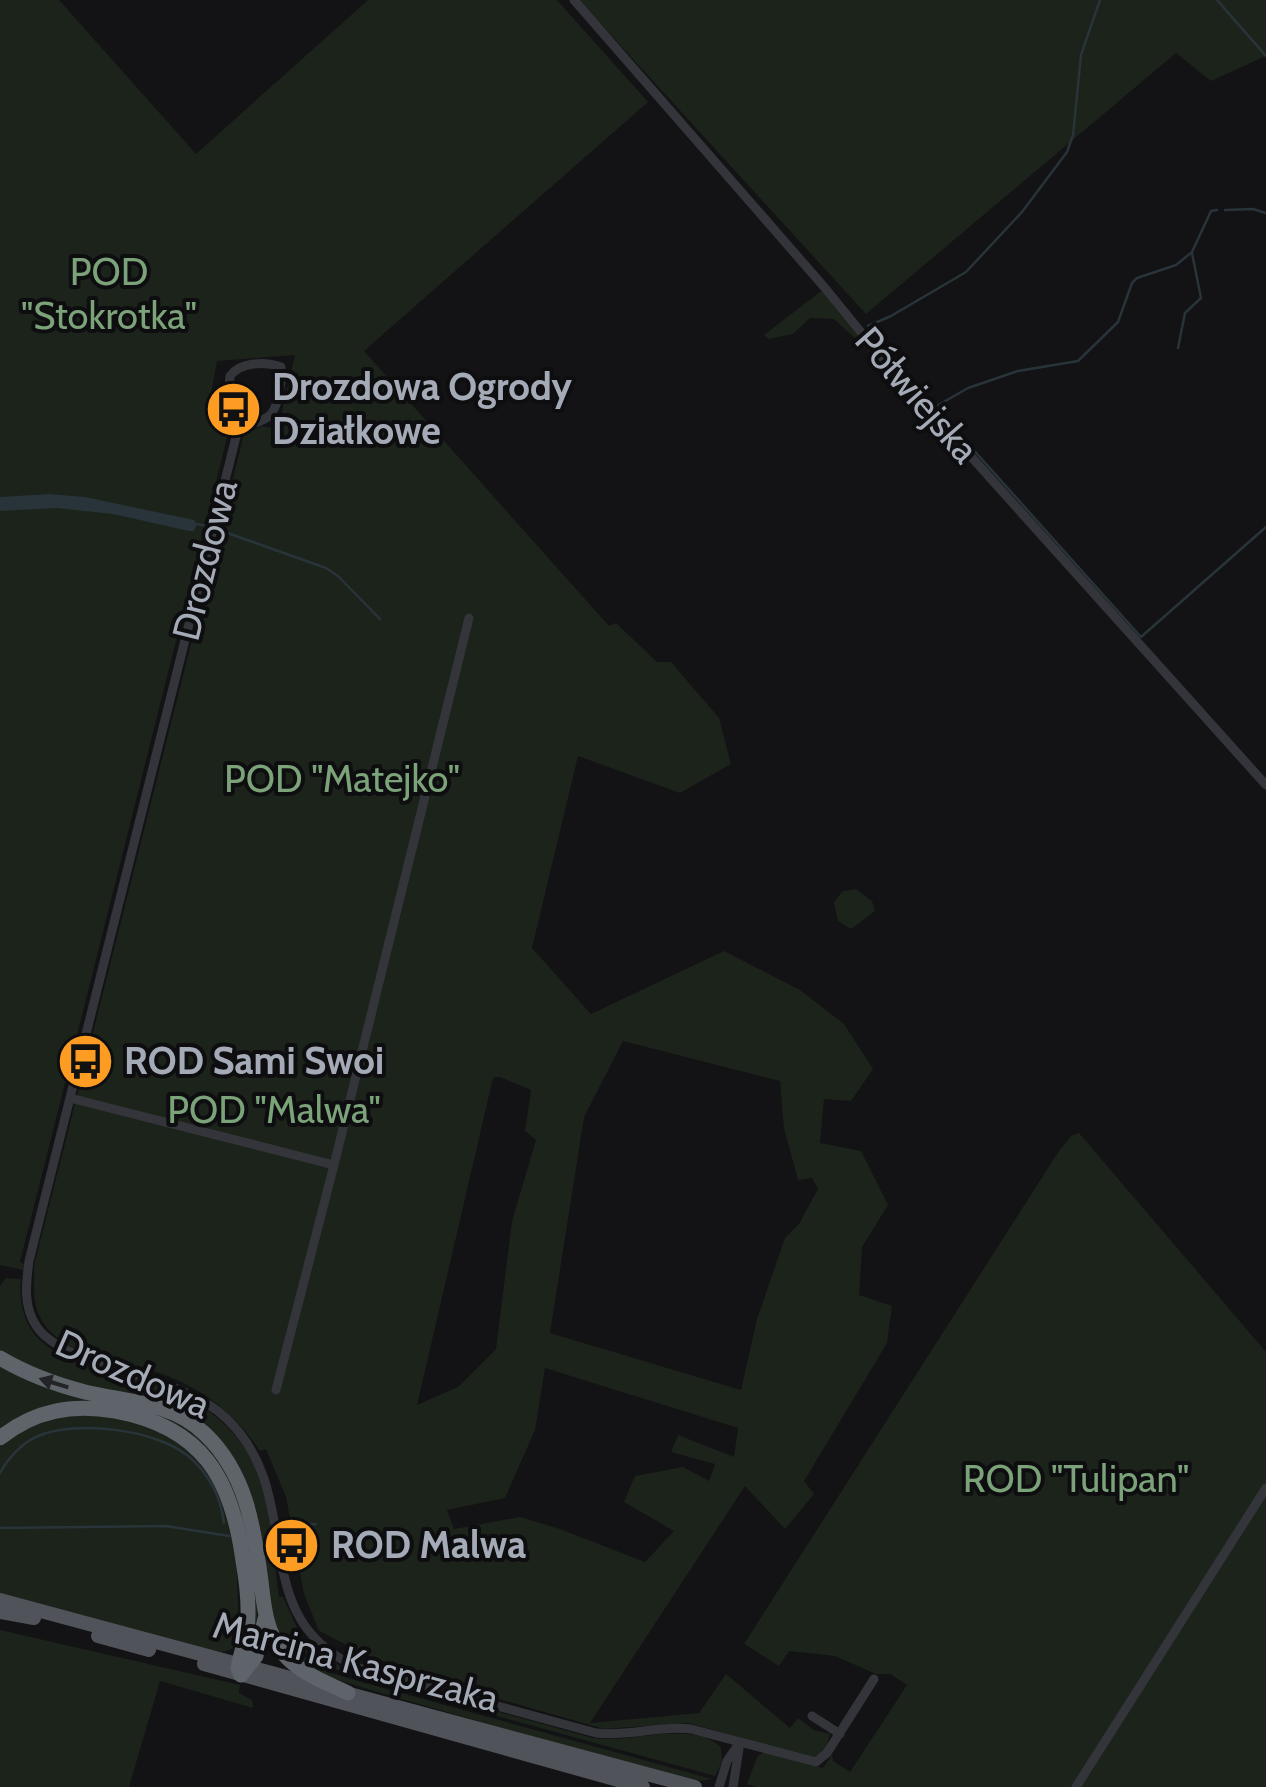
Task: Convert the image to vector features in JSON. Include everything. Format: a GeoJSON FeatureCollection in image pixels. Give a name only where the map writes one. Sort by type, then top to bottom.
{"type":"FeatureCollection","features":[{"type":"Feature","properties":{"kind":"highway"},"geometry":{"type":"LineString","coordinates":[[0,1358],[49,1382],[160,1407],[187,1419],[204,1433],[230,1465],[245,1496],[272,1636],[288,1658],[320,1680],[348,1692]]}},
{"type":"Feature","properties":{"kind":"highway"},"geometry":{"type":"LineString","coordinates":[[0,1438],[43,1413],[92,1408],[151,1420],[201,1451],[226,1489],[240,1541],[248,1611],[243,1668]]}},
{"type":"Feature","properties":{"kind":"highway"},"geometry":{"type":"LineString","coordinates":[[243,1668],[260,1644],[265,1615]]}},
{"type":"Feature","properties":{"kind":"main road","name":"Marcina Kasprzaka"},"geometry":{"type":"LineString","coordinates":[[0,1600],[643,1787]]}},
{"type":"Feature","properties":{"kind":"main road","name":"Marcina Kasprzaka"},"geometry":{"type":"LineString","coordinates":[[0,1612],[348,1692],[695,1787]]}},
{"type":"Feature","properties":{"kind":"street","name":"Półwiejska"},"geometry":{"type":"LineString","coordinates":[[574,0],[891,368],[1266,785]]}},
{"type":"Feature","properties":{"kind":"street"},"geometry":{"type":"LineString","coordinates":[[244,366],[280,367],[282,374],[273,411],[238,430],[240,413],[229,386],[232,372],[244,366]]}},
{"type":"Feature","properties":{"kind":"street","name":"Drozdowa"},"geometry":{"type":"LineString","coordinates":[[238,430],[30,1261],[26,1296],[32,1318],[43,1334],[63,1348],[177,1386],[204,1400],[231,1422],[260,1466],[298,1620],[316,1643],[340,1660],[370,1672],[596,1733],[626,1735],[680,1728],[740,1742]]}},
{"type":"Feature","properties":{"kind":"street"},"geometry":{"type":"LineString","coordinates":[[276,1390],[469,618]]}},
{"type":"Feature","properties":{"kind":"street"},"geometry":{"type":"LineString","coordinates":[[70,1098],[334,1165]]}},
{"type":"Feature","properties":{"kind":"street"},"geometry":{"type":"LineString","coordinates":[[1076,1787],[1266,1488]]}},
{"type":"Feature","properties":{"kind":"street"},"geometry":{"type":"LineString","coordinates":[[740,1742],[816,1762],[827,1753],[874,1678]]}},
{"type":"Feature","properties":{"kind":"street"},"geometry":{"type":"LineString","coordinates":[[812,1716],[840,1734]]}},
{"type":"Feature","properties":{"kind":"street"},"geometry":{"type":"LineString","coordinates":[[719,1787],[727,1761],[740,1742]]}},
{"type":"Feature","properties":{"kind":"street"},"geometry":{"type":"LineString","coordinates":[[733,1787],[740,1742]]}},
{"type":"Feature","properties":{"kind":"green space"},"geometry":{"type":"Polygon","coordinates":[[[0,0],[59,0],[196,154],[368,0],[557,0],[648,102],[364,351],[609,626],[616,623],[657,662],[671,662],[719,718],[731,764],[680,793],[578,756],[532,948],[591,1014],[724,951],[800,990],[844,1024],[873,1069],[851,1101],[824,1099],[820,1143],[861,1151],[888,1205],[862,1247],[859,1295],[892,1306],[887,1343],[804,1481],[814,1494],[785,1529],[745,1486],[590,1723],[699,1713],[726,1674],[790,1728],[798,1718],[814,1730],[830,1734],[825,1751],[816,1759],[689,1723],[604,1729],[443,1683],[364,1654],[319,1631],[304,1594],[286,1497],[266,1449],[260,1451],[230,1415],[194,1389],[165,1375],[64,1343],[38,1312],[34,1266],[244,434],[262,426],[278,429],[295,355],[217,361],[207,416],[231,422],[20,1262],[24,1264],[23,1270],[0,1265],[0,0]],[[623,1041],[584,1117],[550,1333],[741,1390],[757,1319],[785,1238],[799,1224],[818,1189],[812,1178],[798,1180],[784,1128],[780,1081],[623,1041]],[[500,1077],[493,1078],[417,1405],[458,1387],[496,1349],[512,1221],[536,1140],[525,1131],[531,1090],[500,1077]],[[545,1368],[535,1430],[505,1498],[447,1510],[454,1529],[520,1517],[645,1562],[674,1531],[624,1502],[635,1476],[683,1467],[709,1481],[715,1464],[671,1452],[678,1435],[734,1457],[738,1428],[545,1368]]]}},
{"type":"Feature","properties":{"kind":"green space"},"geometry":{"type":"Polygon","coordinates":[[[579,0],[1266,0],[1266,56],[1211,81],[1176,53],[866,314],[579,0]]]}},
{"type":"Feature","properties":{"kind":"green space"},"geometry":{"type":"Polygon","coordinates":[[[825,288],[878,353],[875,357],[834,319],[810,318],[793,334],[769,339],[764,335],[825,288]]]}},
{"type":"Feature","properties":{"kind":"green space"},"geometry":{"type":"Polygon","coordinates":[[[856,889],[872,901],[875,911],[851,929],[838,921],[834,902],[843,891],[856,889]]]}},
{"type":"Feature","properties":{"kind":"green space","name":"ROD \"Tulipan\""},"geometry":{"type":"Polygon","coordinates":[[[1079,1133],[1266,1352],[1266,1787],[747,1784],[757,1757],[764,1752],[823,1768],[832,1755],[833,1761],[850,1772],[907,1685],[890,1674],[876,1674],[835,1656],[789,1651],[779,1666],[744,1644],[1057,1154],[1071,1136],[1079,1133]]]}},
{"type":"Feature","properties":{"kind":"green space"},"geometry":{"type":"Polygon","coordinates":[[[6,1278],[21,1279],[21,1303],[28,1323],[49,1348],[184,1396],[211,1412],[233,1433],[252,1460],[265,1493],[279,1597],[283,1597],[300,1634],[288,1651],[275,1629],[259,1534],[208,1429],[62,1381],[0,1352],[0,1286],[6,1278]]]}},
{"type":"Feature","properties":{"kind":"green space"},"geometry":{"type":"Polygon","coordinates":[[[0,1365],[138,1406],[189,1429],[207,1443],[230,1475],[243,1514],[256,1590],[256,1639],[251,1638],[253,1601],[206,1449],[107,1406],[0,1431],[0,1365]]]}},
{"type":"Feature","properties":{"kind":"green space"},"geometry":{"type":"Polygon","coordinates":[[[80,1413],[144,1424],[191,1447],[226,1502],[236,1547],[239,1629],[231,1649],[208,1652],[0,1597],[0,1447],[37,1422],[80,1413]]]}},
{"type":"Feature","properties":{"kind":"green space"},"geometry":{"type":"Polygon","coordinates":[[[0,1630],[240,1685],[239,1693],[252,1700],[253,1708],[160,1681],[129,1787],[0,1787],[0,1630]]]}},
{"type":"Feature","properties":{"kind":"green space"},"geometry":{"type":"Polygon","coordinates":[[[303,1637],[330,1661],[354,1672],[593,1738],[694,1735],[721,1747],[722,1762],[715,1776],[367,1680],[332,1668],[297,1648],[303,1637]]]}},
{"type":"Feature","properties":{"kind":"green space"},"geometry":{"type":"Polygon","coordinates":[[[298,1653],[332,1673],[358,1681],[712,1779],[701,1781],[605,1758],[357,1686],[322,1675],[295,1656],[298,1653]]]}},
{"type":"Feature","properties":{"kind":"shaded area"},"geometry":{"type":"Polygon","coordinates":[[[0,497],[85,497],[194,520],[197,524],[194,531],[189,531],[113,514],[57,508],[0,511],[0,497]]]}},
{"type":"Feature","properties":{"kind":"waterway"},"geometry":{"type":"LineString","coordinates":[[868,326],[966,272],[1022,212],[1067,152],[1073,135],[1081,55],[1100,0]]}},
{"type":"Feature","properties":{"kind":"waterway"},"geometry":{"type":"LineString","coordinates":[[1217,0],[1266,56]]}},
{"type":"Feature","properties":{"kind":"waterway"},"geometry":{"type":"LineString","coordinates":[[1225,210],[1253,209],[1266,213]]}},
{"type":"Feature","properties":{"kind":"waterway"},"geometry":{"type":"LineString","coordinates":[[1217,210],[1211,211],[1192,252],[1176,265],[1132,283],[1118,322],[1078,361],[1018,371],[968,388],[935,407],[1141,637],[1266,527]]}},
{"type":"Feature","properties":{"kind":"waterway"},"geometry":{"type":"LineString","coordinates":[[1178,348],[1185,313],[1201,298],[1192,253]]}},
{"type":"Feature","properties":{"kind":"waterway"},"geometry":{"type":"LineString","coordinates":[[197,524],[207,526]]}},
{"type":"Feature","properties":{"kind":"waterway"},"geometry":{"type":"LineString","coordinates":[[222,531],[326,568],[380,619]]}},
{"type":"Feature","properties":{"kind":"waterway"},"geometry":{"type":"LineString","coordinates":[[0,1473],[26,1443],[54,1431],[94,1428],[136,1434],[174,1447],[195,1462],[212,1486],[224,1523]]}},
{"type":"Feature","properties":{"kind":"waterway"},"geometry":{"type":"LineString","coordinates":[[287,1526],[316,1524]]}},
{"type":"Feature","properties":{"kind":"waterway"},"geometry":{"type":"LineString","coordinates":[[0,1528],[166,1526],[229,1536]]}},
{"type":"Feature","properties":{"kind":"place","name":"Drozdowa Ogrody Działkowe"},"geometry":{"type":"Point","coordinates":[233,409]}},
{"type":"Feature","properties":{"kind":"place","name":"ROD Sami Swoi"},"geometry":{"type":"Point","coordinates":[85,1061]}},
{"type":"Feature","properties":{"kind":"place","name":"ROD Malwa"},"geometry":{"type":"Point","coordinates":[292,1545]}},
{"type":"Feature","properties":{"kind":"park label","name":"POD \"Stokrotka\""},"geometry":{"type":"Point","coordinates":[109,294]}},
{"type":"Feature","properties":{"kind":"park label","name":"POD \"Matejko\""},"geometry":{"type":"Point","coordinates":[342,779]}},
{"type":"Feature","properties":{"kind":"park label","name":"POD \"Malwa\""},"geometry":{"type":"Point","coordinates":[274,1110]}}]}
